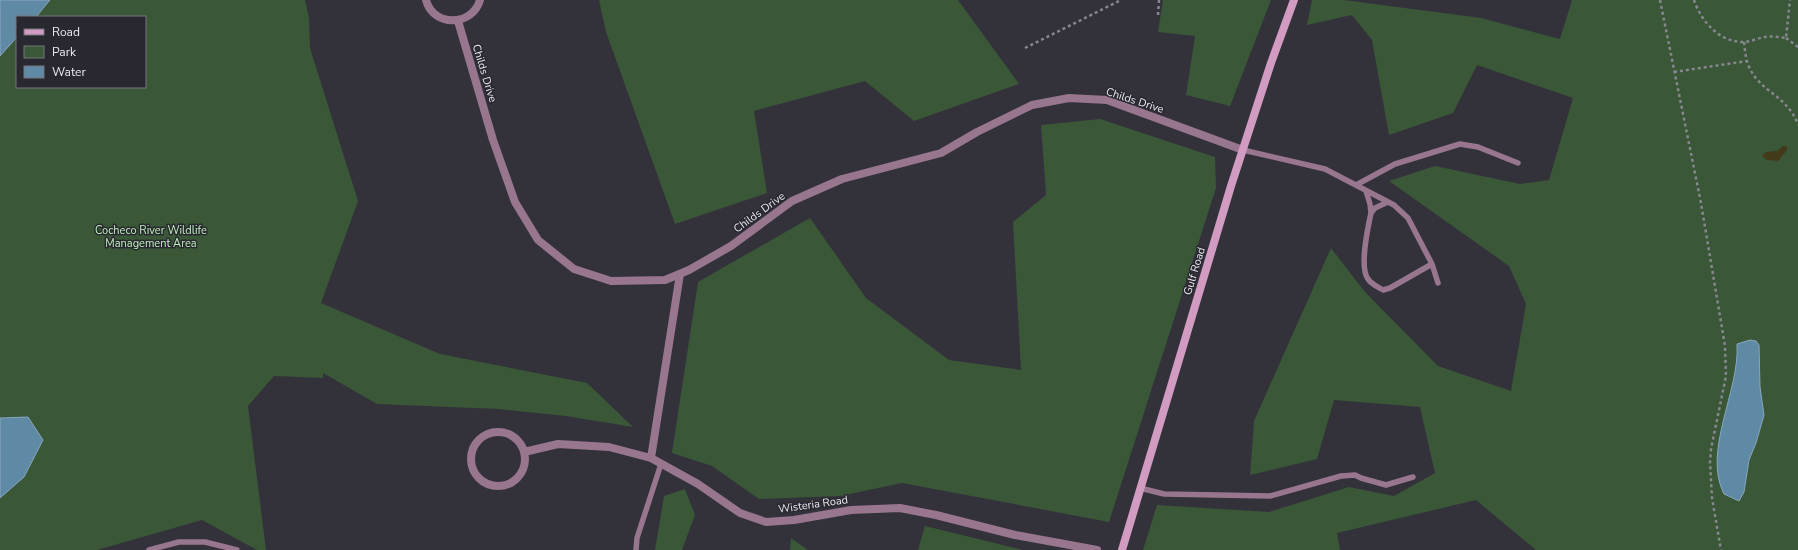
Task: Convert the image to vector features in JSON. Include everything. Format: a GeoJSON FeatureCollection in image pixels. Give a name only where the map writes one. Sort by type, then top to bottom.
{"type":"FeatureCollection","features":[{"type":"Feature","properties":{"kind":"street"},"geometry":{"type":"LineString","coordinates":[[426,0],[431,11],[448,21],[458,21],[474,12],[480,0]]}},
{"type":"Feature","properties":{"kind":"street","name":"Gulf Road"},"geometry":{"type":"LineString","coordinates":[[1122,550],[1243,150],[1271,63],[1294,0]]}},
{"type":"Feature","properties":{"kind":"street","name":"Childs Drive"},"geometry":{"type":"LineString","coordinates":[[458,21],[493,140],[515,202],[538,240],[574,269],[611,280],[665,280],[680,274],[731,246],[792,200],[842,179],[941,153],[977,132],[1032,105],[1069,98],[1106,100],[1243,150]]}},
{"type":"Feature","properties":{"kind":"street"},"geometry":{"type":"LineString","coordinates":[[651,458],[680,274]]}},
{"type":"Feature","properties":{"kind":"street"},"geometry":{"type":"LineString","coordinates":[[496,432],[507,434],[515,438],[523,447],[524,452],[524,464],[519,477],[505,485],[496,486],[480,479],[472,464],[472,455],[475,445],[481,438],[496,432]]}},
{"type":"Feature","properties":{"kind":"street","name":"Wisteria Road"},"geometry":{"type":"LineString","coordinates":[[524,452],[558,444],[609,447],[651,458],[698,484],[740,513],[766,522],[794,520],[851,510],[900,508],[936,515],[1015,535],[1097,550]]}},
{"type":"Feature","properties":{"kind":"lane"},"geometry":{"type":"LineString","coordinates":[[1356,185],[1395,164],[1460,144],[1478,147],[1518,163]]}},
{"type":"Feature","properties":{"kind":"lane"},"geometry":{"type":"LineString","coordinates":[[1243,150],[1325,169],[1394,205],[1408,218],[1432,264],[1438,283]]}},
{"type":"Feature","properties":{"kind":"lane"},"geometry":{"type":"LineString","coordinates":[[1366,191],[1371,213],[1364,257],[1367,278],[1383,290],[1390,288],[1432,264]]}},
{"type":"Feature","properties":{"kind":"lane"},"geometry":{"type":"LineString","coordinates":[[1371,213],[1375,208],[1388,202]]}},
{"type":"Feature","properties":{"kind":"lane"},"geometry":{"type":"LineString","coordinates":[[636,550],[637,538],[661,464]]}},
{"type":"Feature","properties":{"kind":"lane"},"geometry":{"type":"LineString","coordinates":[[1140,488],[1164,494],[1270,496],[1341,476],[1355,474],[1361,478],[1386,485],[1413,477]]}},
{"type":"Feature","properties":{"kind":"lane"},"geometry":{"type":"LineString","coordinates":[[149,550],[179,542],[205,542],[236,550]]}},
{"type":"Feature","properties":{"kind":"path"},"geometry":{"type":"LineString","coordinates":[[1025,48],[1120,0]]}},
{"type":"Feature","properties":{"kind":"path"},"geometry":{"type":"LineString","coordinates":[[1158,15],[1159,0]]}},
{"type":"Feature","properties":{"kind":"path"},"geometry":{"type":"LineString","coordinates":[[1660,0],[1701,204],[1725,346],[1726,376],[1711,449],[1710,462],[1712,498],[1722,550]]}},
{"type":"Feature","properties":{"kind":"path"},"geometry":{"type":"LineString","coordinates":[[1694,0],[1698,12],[1715,31],[1730,39],[1744,42],[1766,37],[1786,38],[1798,48]]}},
{"type":"Feature","properties":{"kind":"path"},"geometry":{"type":"LineString","coordinates":[[1786,38],[1790,0]]}},
{"type":"Feature","properties":{"kind":"path"},"geometry":{"type":"LineString","coordinates":[[1744,42],[1746,61],[1755,76],[1790,108],[1798,125]]}},
{"type":"Feature","properties":{"kind":"path"},"geometry":{"type":"LineString","coordinates":[[1674,72],[1746,61]]}},
{"type":"Feature","properties":{"kind":"green space","name":"Cocheco River Wildlife Management Area"},"geometry":{"type":"Polygon","coordinates":[[[50,0],[305,0],[309,18],[310,48],[358,201],[321,303],[440,354],[587,383],[633,427],[566,416],[499,409],[377,404],[323,373],[323,378],[274,376],[248,406],[266,550],[257,550],[202,520],[97,550],[0,550],[0,498],[24,477],[28,417],[0,418],[0,51],[16,38],[16,88],[146,88],[146,16],[37,16],[50,0]]]}},
{"type":"Feature","properties":{"kind":"green space"},"geometry":{"type":"Polygon","coordinates":[[[599,0],[958,0],[1019,84],[914,121],[865,81],[754,111],[767,193],[675,224],[606,32],[599,0]]]}},
{"type":"Feature","properties":{"kind":"green space"},"geometry":{"type":"Polygon","coordinates":[[[1163,0],[1271,0],[1230,106],[1186,95],[1195,36],[1158,32],[1163,0]]]}},
{"type":"Feature","properties":{"kind":"green space"},"geometry":{"type":"Polygon","coordinates":[[[1312,0],[1344,0],[1481,18],[1560,39],[1572,0],[1798,0],[1798,550],[1536,550],[1476,500],[1337,533],[1340,550],[1143,550],[1157,505],[1269,512],[1349,487],[1394,496],[1435,473],[1420,407],[1334,400],[1317,459],[1250,475],[1254,421],[1331,248],[1365,292],[1438,366],[1511,391],[1526,304],[1509,266],[1389,181],[1435,166],[1520,184],[1549,180],[1573,98],[1477,65],[1453,113],[1389,135],[1372,40],[1352,15],[1307,25],[1312,0]]]}},
{"type":"Feature","properties":{"kind":"green space"},"geometry":{"type":"Polygon","coordinates":[[[1100,119],[1215,157],[1216,188],[1109,522],[902,483],[840,496],[759,499],[712,466],[672,453],[698,282],[810,218],[866,298],[949,360],[1021,370],[1013,222],[1046,195],[1041,125],[1100,119]]]}},
{"type":"Feature","properties":{"kind":"green space"},"geometry":{"type":"Polygon","coordinates":[[[685,489],[695,515],[682,550],[655,550],[664,496],[685,489]]]}},
{"type":"Feature","properties":{"kind":"green space"},"geometry":{"type":"Polygon","coordinates":[[[925,526],[1023,550],[918,550],[925,526]]]}},
{"type":"Feature","properties":{"kind":"green space"},"geometry":{"type":"Polygon","coordinates":[[[791,538],[808,550],[790,550],[791,538]]]}},
{"type":"Feature","properties":{"kind":"sand"},"geometry":{"type":"Polygon","coordinates":[[[1783,146],[1787,146],[1787,150],[1778,161],[1767,160],[1762,156],[1766,152],[1777,151],[1783,146]]]}},
{"type":"Feature","properties":{"kind":"water"},"geometry":{"type":"Polygon","coordinates":[[[0,0],[50,0],[37,16],[16,16],[16,38],[0,56],[0,0]]]}},
{"type":"Feature","properties":{"kind":"water"},"geometry":{"type":"Polygon","coordinates":[[[1750,340],[1756,341],[1759,345],[1760,387],[1764,415],[1756,443],[1749,460],[1744,492],[1739,501],[1724,494],[1718,477],[1717,459],[1723,420],[1733,381],[1737,344],[1750,340]]]}},
{"type":"Feature","properties":{"kind":"water"},"geometry":{"type":"Polygon","coordinates":[[[28,417],[43,440],[24,477],[0,498],[0,418],[28,417]]]}}]}
